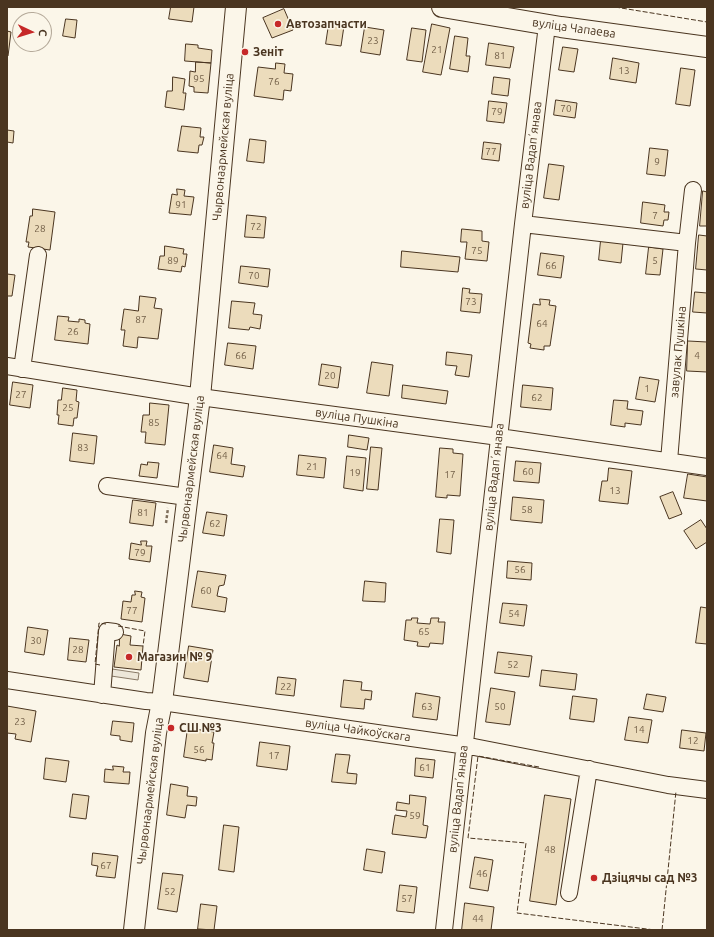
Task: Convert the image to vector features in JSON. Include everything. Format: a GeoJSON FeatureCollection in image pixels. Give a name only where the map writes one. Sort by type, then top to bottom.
{"type":"FeatureCollection","features":[{"type":"Feature","properties":{"kind":"main road","name":"Чырвонаармейская вуліца"},"geometry":{"type":"LineString","coordinates":[[134,930],[156,733],[162,702],[200,397],[236,7]]}},
{"type":"Feature","properties":{"kind":"main road","name":"вуліца Чапаева"},"geometry":{"type":"LineString","coordinates":[[442,7],[547,25],[707,47]]}},
{"type":"Feature","properties":{"kind":"street","name":"вуліца Вадапʼянава"},"geometry":{"type":"LineString","coordinates":[[444,930],[523,224],[547,25]]}},
{"type":"Feature","properties":{"kind":"street","name":"завулак Пушкіна"},"geometry":{"type":"LineString","coordinates":[[669,461],[687,243],[693,190]]}},
{"type":"Feature","properties":{"kind":"street"},"geometry":{"type":"LineString","coordinates":[[523,224],[687,243]]}},
{"type":"Feature","properties":{"kind":"street"},"geometry":{"type":"LineString","coordinates":[[14,367],[38,255]]}},
{"type":"Feature","properties":{"kind":"street","name":"вуліца Пушкіна"},"geometry":{"type":"LineString","coordinates":[[14,367],[200,397],[499,437],[707,467]]}},
{"type":"Feature","properties":{"kind":"street"},"geometry":{"type":"LineString","coordinates":[[107,486],[187,497]]}},
{"type":"Feature","properties":{"kind":"street"},"geometry":{"type":"LineString","coordinates":[[102,695],[107,631],[115,632]]}},
{"type":"Feature","properties":{"kind":"street","name":"вуліца Чайкоўскага"},"geometry":{"type":"LineString","coordinates":[[7,680],[102,695],[162,702],[464,745],[668,784],[707,790]]}},
{"type":"Feature","properties":{"kind":"street"},"geometry":{"type":"LineString","coordinates":[[569,893],[589,769]]}},
{"type":"Feature","properties":{"kind":"shaded area"},"geometry":{"type":"Polygon","coordinates":[[[112,669],[139,673],[138,680],[111,676],[112,669]]]}},
{"type":"Feature","properties":{"kind":"building"},"geometry":{"type":"Polygon","coordinates":[[[171,7],[194,7],[192,22],[169,19],[171,7]]]}},
{"type":"Feature","properties":{"kind":"building","name":"Автозапчасти"},"geometry":{"type":"Polygon","coordinates":[[[284,9],[293,30],[272,38],[263,18],[284,9]]]}},
{"type":"Feature","properties":{"kind":"building"},"geometry":{"type":"Polygon","coordinates":[[[66,19],[77,20],[75,38],[63,36],[66,19]]]}},
{"type":"Feature","properties":{"kind":"building"},"geometry":{"type":"Polygon","coordinates":[[[329,24],[344,26],[341,46],[326,44],[329,24]]]}},
{"type":"Feature","properties":{"kind":"building"},"geometry":{"type":"Polygon","coordinates":[[[432,24],[450,28],[441,75],[423,72],[432,24]]]}},
{"type":"Feature","properties":{"kind":"building"},"geometry":{"type":"Polygon","coordinates":[[[365,27],[384,30],[380,55],[361,52],[365,27]]]}},
{"type":"Feature","properties":{"kind":"building"},"geometry":{"type":"Polygon","coordinates":[[[412,28],[426,30],[422,62],[407,60],[412,28]]]}},
{"type":"Feature","properties":{"kind":"building"},"geometry":{"type":"Polygon","coordinates":[[[7,31],[11,32],[8,56],[7,56],[7,31]]]}},
{"type":"Feature","properties":{"kind":"building"},"geometry":{"type":"Polygon","coordinates":[[[455,36],[468,38],[466,56],[470,56],[468,72],[450,69],[455,36]]]}},
{"type":"Feature","properties":{"kind":"building"},"geometry":{"type":"Polygon","coordinates":[[[489,43],[514,47],[510,68],[486,65],[489,43]]]}},
{"type":"Feature","properties":{"kind":"building"},"geometry":{"type":"Polygon","coordinates":[[[186,44],[198,45],[198,48],[212,50],[211,63],[185,61],[186,44]]]}},
{"type":"Feature","properties":{"kind":"building"},"geometry":{"type":"Polygon","coordinates":[[[563,47],[578,49],[574,72],[559,70],[563,47]]]}},
{"type":"Feature","properties":{"kind":"building"},"geometry":{"type":"Polygon","coordinates":[[[613,58],[639,63],[636,83],[610,79],[613,58]]]}},
{"type":"Feature","properties":{"kind":"building"},"geometry":{"type":"Polygon","coordinates":[[[196,62],[211,63],[208,93],[194,92],[194,87],[189,86],[190,71],[195,72],[196,62]]]}},
{"type":"Feature","properties":{"kind":"building"},"geometry":{"type":"Polygon","coordinates":[[[276,63],[285,64],[284,73],[293,74],[291,91],[284,90],[283,100],[254,96],[258,67],[275,69],[276,63]]]}},
{"type":"Feature","properties":{"kind":"building"},"geometry":{"type":"Polygon","coordinates":[[[681,68],[695,70],[690,106],[676,104],[681,68]]]}},
{"type":"Feature","properties":{"kind":"building"},"geometry":{"type":"Polygon","coordinates":[[[173,77],[185,79],[183,93],[186,93],[184,110],[165,107],[167,91],[172,91],[173,77]]]}},
{"type":"Feature","properties":{"kind":"building"},"geometry":{"type":"Polygon","coordinates":[[[494,77],[510,79],[508,96],[492,94],[494,77]]]}},
{"type":"Feature","properties":{"kind":"building"},"geometry":{"type":"Polygon","coordinates":[[[556,100],[577,103],[575,118],[554,115],[556,100]]]}},
{"type":"Feature","properties":{"kind":"building"},"geometry":{"type":"Polygon","coordinates":[[[489,101],[507,103],[504,123],[487,121],[489,101]]]}},
{"type":"Feature","properties":{"kind":"building"},"geometry":{"type":"Polygon","coordinates":[[[182,126],[201,128],[200,137],[204,137],[202,145],[199,145],[198,153],[178,151],[182,126]]]}},
{"type":"Feature","properties":{"kind":"building"},"geometry":{"type":"Polygon","coordinates":[[[7,130],[14,131],[13,143],[7,142],[7,130]]]}},
{"type":"Feature","properties":{"kind":"building"},"geometry":{"type":"Polygon","coordinates":[[[250,139],[266,141],[264,163],[247,161],[250,139]]]}},
{"type":"Feature","properties":{"kind":"building"},"geometry":{"type":"Polygon","coordinates":[[[484,142],[501,144],[499,161],[482,159],[484,142]]]}},
{"type":"Feature","properties":{"kind":"building"},"geometry":{"type":"Polygon","coordinates":[[[650,148],[668,150],[665,176],[647,174],[650,148]]]}},
{"type":"Feature","properties":{"kind":"building"},"geometry":{"type":"Polygon","coordinates":[[[549,164],[564,166],[559,200],[544,198],[549,164]]]}},
{"type":"Feature","properties":{"kind":"building"},"geometry":{"type":"Polygon","coordinates":[[[177,189],[185,190],[184,196],[194,197],[191,215],[169,213],[172,194],[177,195],[177,189]]]}},
{"type":"Feature","properties":{"kind":"building"},"geometry":{"type":"Polygon","coordinates":[[[703,191],[707,192],[707,226],[700,226],[703,191]]]}},
{"type":"Feature","properties":{"kind":"building"},"geometry":{"type":"Polygon","coordinates":[[[643,202],[665,205],[664,212],[669,212],[668,220],[664,220],[663,226],[641,223],[643,202]]]}},
{"type":"Feature","properties":{"kind":"building"},"geometry":{"type":"Polygon","coordinates":[[[33,209],[55,212],[50,250],[28,247],[29,242],[26,242],[30,216],[32,216],[33,209]]]}},
{"type":"Feature","properties":{"kind":"building"},"geometry":{"type":"Polygon","coordinates":[[[247,215],[266,217],[264,238],[245,237],[247,215]]]}},
{"type":"Feature","properties":{"kind":"building"},"geometry":{"type":"Polygon","coordinates":[[[462,229],[482,231],[482,241],[489,242],[487,261],[465,259],[467,242],[461,242],[462,229]]]}},
{"type":"Feature","properties":{"kind":"building"},"geometry":{"type":"Polygon","coordinates":[[[699,235],[707,236],[707,270],[696,269],[699,235]]]}},
{"type":"Feature","properties":{"kind":"building"},"geometry":{"type":"Polygon","coordinates":[[[601,240],[623,243],[621,263],[599,260],[601,240]]]}},
{"type":"Feature","properties":{"kind":"building"},"geometry":{"type":"Polygon","coordinates":[[[165,246],[184,249],[183,254],[187,254],[185,267],[182,266],[181,272],[158,269],[160,256],[164,256],[165,246]]]}},
{"type":"Feature","properties":{"kind":"building"},"geometry":{"type":"Polygon","coordinates":[[[649,247],[663,249],[660,275],[646,274],[649,247]]]}},
{"type":"Feature","properties":{"kind":"building"},"geometry":{"type":"Polygon","coordinates":[[[402,251],[460,257],[458,272],[401,267],[402,251]]]}},
{"type":"Feature","properties":{"kind":"building"},"geometry":{"type":"Polygon","coordinates":[[[541,253],[564,256],[561,278],[538,275],[541,253]]]}},
{"type":"Feature","properties":{"kind":"building"},"geometry":{"type":"Polygon","coordinates":[[[241,266],[270,269],[268,287],[239,283],[241,266]]]}},
{"type":"Feature","properties":{"kind":"building"},"geometry":{"type":"Polygon","coordinates":[[[7,274],[15,275],[12,296],[7,296],[7,274]]]}},
{"type":"Feature","properties":{"kind":"building"},"geometry":{"type":"Polygon","coordinates":[[[463,288],[470,289],[469,293],[482,294],[480,313],[461,311],[463,288]]]}},
{"type":"Feature","properties":{"kind":"building"},"geometry":{"type":"Polygon","coordinates":[[[695,292],[707,293],[707,313],[693,312],[695,292]]]}},
{"type":"Feature","properties":{"kind":"building"},"geometry":{"type":"Polygon","coordinates":[[[140,296],[156,298],[154,308],[162,309],[158,339],[138,337],[137,348],[123,346],[125,330],[121,330],[124,309],[138,311],[140,296]]]}},
{"type":"Feature","properties":{"kind":"building"},"geometry":{"type":"Polygon","coordinates":[[[540,299],[550,300],[549,305],[556,306],[550,346],[544,346],[544,350],[530,348],[531,344],[528,343],[533,304],[540,305],[540,299]]]}},
{"type":"Feature","properties":{"kind":"building"},"geometry":{"type":"Polygon","coordinates":[[[232,301],[255,303],[253,314],[262,315],[260,329],[250,327],[249,330],[229,328],[232,301]]]}},
{"type":"Feature","properties":{"kind":"building"},"geometry":{"type":"Polygon","coordinates":[[[58,316],[69,317],[68,321],[79,322],[79,319],[85,320],[85,323],[90,324],[88,344],[55,340],[58,316]]]}},
{"type":"Feature","properties":{"kind":"building"},"geometry":{"type":"Polygon","coordinates":[[[688,341],[707,342],[707,372],[687,371],[688,341]]]}},
{"type":"Feature","properties":{"kind":"building"},"geometry":{"type":"Polygon","coordinates":[[[228,343],[256,346],[253,369],[225,365],[228,343]]]}},
{"type":"Feature","properties":{"kind":"building"},"geometry":{"type":"Polygon","coordinates":[[[447,352],[472,355],[469,377],[455,375],[457,366],[446,365],[447,352]]]}},
{"type":"Feature","properties":{"kind":"building"},"geometry":{"type":"Polygon","coordinates":[[[372,362],[393,365],[389,396],[367,393],[372,362]]]}},
{"type":"Feature","properties":{"kind":"building"},"geometry":{"type":"Polygon","coordinates":[[[322,364],[341,367],[338,388],[319,385],[322,364]]]}},
{"type":"Feature","properties":{"kind":"building"},"geometry":{"type":"Polygon","coordinates":[[[640,377],[659,380],[655,402],[636,399],[640,377]]]}},
{"type":"Feature","properties":{"kind":"building"},"geometry":{"type":"Polygon","coordinates":[[[13,382],[33,385],[30,408],[10,405],[13,382]]]}},
{"type":"Feature","properties":{"kind":"building"},"geometry":{"type":"Polygon","coordinates":[[[403,385],[448,391],[446,404],[402,398],[403,385]]]}},
{"type":"Feature","properties":{"kind":"building"},"geometry":{"type":"Polygon","coordinates":[[[523,385],[553,388],[551,410],[521,407],[523,385]]]}},
{"type":"Feature","properties":{"kind":"building"},"geometry":{"type":"Polygon","coordinates":[[[63,388],[77,390],[76,401],[79,402],[77,418],[74,418],[73,426],[58,424],[58,400],[61,400],[63,388]]]}},
{"type":"Feature","properties":{"kind":"building"},"geometry":{"type":"Polygon","coordinates":[[[614,400],[628,401],[627,409],[643,411],[641,425],[625,423],[625,427],[611,425],[614,400]]]}},
{"type":"Feature","properties":{"kind":"building"},"geometry":{"type":"Polygon","coordinates":[[[150,403],[169,405],[165,445],[145,443],[146,432],[141,432],[143,415],[149,415],[150,403]]]}},
{"type":"Feature","properties":{"kind":"building"},"geometry":{"type":"Polygon","coordinates":[[[73,433],[97,436],[94,464],[70,461],[73,433]]]}},
{"type":"Feature","properties":{"kind":"building"},"geometry":{"type":"Polygon","coordinates":[[[349,435],[369,438],[367,450],[348,447],[349,435]]]}},
{"type":"Feature","properties":{"kind":"building"},"geometry":{"type":"Polygon","coordinates":[[[214,445],[233,448],[231,464],[245,466],[243,477],[210,472],[214,445]]]}},
{"type":"Feature","properties":{"kind":"building"},"geometry":{"type":"Polygon","coordinates":[[[371,447],[382,448],[378,490],[367,489],[371,447]]]}},
{"type":"Feature","properties":{"kind":"building"},"geometry":{"type":"Polygon","coordinates":[[[440,448],[453,449],[453,453],[463,454],[460,496],[447,495],[447,498],[436,497],[440,448]]]}},
{"type":"Feature","properties":{"kind":"building"},"geometry":{"type":"Polygon","coordinates":[[[299,455],[326,458],[324,478],[297,475],[299,455]]]}},
{"type":"Feature","properties":{"kind":"building"},"geometry":{"type":"Polygon","coordinates":[[[347,456],[366,458],[363,491],[344,488],[347,456]]]}},
{"type":"Feature","properties":{"kind":"building"},"geometry":{"type":"Polygon","coordinates":[[[516,461],[541,463],[539,483],[514,481],[516,461]]]}},
{"type":"Feature","properties":{"kind":"building"},"geometry":{"type":"Polygon","coordinates":[[[148,462],[159,463],[157,478],[139,476],[141,464],[147,465],[148,462]]]}},
{"type":"Feature","properties":{"kind":"building"},"geometry":{"type":"Polygon","coordinates":[[[609,468],[632,471],[628,504],[599,501],[602,481],[607,481],[609,468]]]}},
{"type":"Feature","properties":{"kind":"building"},"geometry":{"type":"Polygon","coordinates":[[[688,474],[707,477],[707,501],[684,498],[688,474]]]}},
{"type":"Feature","properties":{"kind":"building"},"geometry":{"type":"Polygon","coordinates":[[[673,492],[682,514],[669,519],[660,497],[673,492]]]}},
{"type":"Feature","properties":{"kind":"building"},"geometry":{"type":"Polygon","coordinates":[[[513,497],[544,500],[542,523],[511,520],[513,497]]]}},
{"type":"Feature","properties":{"kind":"building"},"geometry":{"type":"Polygon","coordinates":[[[133,500],[156,503],[153,526],[130,523],[133,500]]]}},
{"type":"Feature","properties":{"kind":"building"},"geometry":{"type":"Polygon","coordinates":[[[207,512],[227,515],[224,536],[203,533],[207,512]]]}},
{"type":"Feature","properties":{"kind":"building"},"geometry":{"type":"Polygon","coordinates":[[[440,519],[454,520],[451,554],[437,552],[440,519]]]}},
{"type":"Feature","properties":{"kind":"building"},"geometry":{"type":"Polygon","coordinates":[[[701,520],[707,529],[707,542],[696,549],[684,531],[701,520]]]}},
{"type":"Feature","properties":{"kind":"building"},"geometry":{"type":"Polygon","coordinates":[[[141,541],[147,541],[146,546],[152,546],[150,562],[129,559],[131,543],[141,545],[141,541]]]}},
{"type":"Feature","properties":{"kind":"building"},"geometry":{"type":"Polygon","coordinates":[[[508,561],[532,563],[531,580],[507,578],[508,561]]]}},
{"type":"Feature","properties":{"kind":"building"},"geometry":{"type":"Polygon","coordinates":[[[198,571],[226,575],[224,585],[219,586],[217,596],[227,598],[225,612],[192,607],[198,571]]]}},
{"type":"Feature","properties":{"kind":"building"},"geometry":{"type":"Polygon","coordinates":[[[365,581],[386,583],[385,602],[363,601],[365,581]]]}},
{"type":"Feature","properties":{"kind":"building"},"geometry":{"type":"Polygon","coordinates":[[[135,591],[142,592],[141,597],[145,598],[142,622],[121,619],[123,601],[131,602],[132,595],[135,595],[135,591]]]}},
{"type":"Feature","properties":{"kind":"building"},"geometry":{"type":"Polygon","coordinates":[[[503,603],[527,605],[524,626],[500,623],[503,603]]]}},
{"type":"Feature","properties":{"kind":"building"},"geometry":{"type":"Polygon","coordinates":[[[701,607],[707,608],[707,644],[696,643],[701,607]]]}},
{"type":"Feature","properties":{"kind":"building"},"geometry":{"type":"Polygon","coordinates":[[[412,618],[418,618],[417,623],[430,624],[431,618],[439,618],[438,622],[445,622],[443,644],[430,643],[429,647],[417,646],[418,642],[404,640],[406,620],[411,620],[412,618]]]}},
{"type":"Feature","properties":{"kind":"building"},"geometry":{"type":"Polygon","coordinates":[[[28,627],[48,630],[44,655],[25,652],[28,627]]]}},
{"type":"Feature","properties":{"kind":"building","name":"Магазин № 9"},"geometry":{"type":"Polygon","coordinates":[[[120,634],[131,636],[130,645],[143,646],[141,670],[114,667],[120,634]]]}},
{"type":"Feature","properties":{"kind":"building"},"geometry":{"type":"Polygon","coordinates":[[[70,638],[89,640],[86,662],[68,660],[70,638]]]}},
{"type":"Feature","properties":{"kind":"building"},"geometry":{"type":"Polygon","coordinates":[[[189,646],[213,650],[208,682],[184,678],[189,646]]]}},
{"type":"Feature","properties":{"kind":"building"},"geometry":{"type":"Polygon","coordinates":[[[498,652],[532,656],[529,677],[495,673],[498,652]]]}},
{"type":"Feature","properties":{"kind":"building"},"geometry":{"type":"Polygon","coordinates":[[[542,670],[577,674],[575,690],[540,686],[542,670]]]}},
{"type":"Feature","properties":{"kind":"building"},"geometry":{"type":"Polygon","coordinates":[[[278,677],[296,679],[294,696],[276,694],[278,677]]]}},
{"type":"Feature","properties":{"kind":"building"},"geometry":{"type":"Polygon","coordinates":[[[344,680],[362,682],[361,690],[372,691],[371,700],[365,699],[364,709],[341,707],[344,680]]]}},
{"type":"Feature","properties":{"kind":"building"},"geometry":{"type":"Polygon","coordinates":[[[491,688],[515,692],[510,725],[486,722],[491,688]]]}},
{"type":"Feature","properties":{"kind":"building"},"geometry":{"type":"Polygon","coordinates":[[[416,693],[440,697],[437,720],[413,717],[416,693]]]}},
{"type":"Feature","properties":{"kind":"building"},"geometry":{"type":"Polygon","coordinates":[[[647,694],[666,697],[663,712],[644,709],[647,694]]]}},
{"type":"Feature","properties":{"kind":"building"},"geometry":{"type":"Polygon","coordinates":[[[573,696],[597,699],[594,722],[570,719],[573,696]]]}},
{"type":"Feature","properties":{"kind":"building"},"geometry":{"type":"Polygon","coordinates":[[[7,706],[36,711],[31,742],[15,739],[16,734],[7,733],[7,706]]]}},
{"type":"Feature","properties":{"kind":"building"},"geometry":{"type":"Polygon","coordinates":[[[629,717],[652,720],[648,743],[625,740],[629,717]]]}},
{"type":"Feature","properties":{"kind":"building"},"geometry":{"type":"Polygon","coordinates":[[[113,721],[134,723],[132,742],[120,740],[120,736],[111,735],[113,721]]]}},
{"type":"Feature","properties":{"kind":"building"},"geometry":{"type":"Polygon","coordinates":[[[188,728],[214,732],[212,743],[214,743],[212,760],[206,759],[206,761],[184,757],[188,728]]]}},
{"type":"Feature","properties":{"kind":"building"},"geometry":{"type":"Polygon","coordinates":[[[682,730],[706,733],[704,751],[680,748],[682,730]]]}},
{"type":"Feature","properties":{"kind":"building"},"geometry":{"type":"Polygon","coordinates":[[[260,742],[290,746],[287,770],[257,766],[260,742]]]}},
{"type":"Feature","properties":{"kind":"building"},"geometry":{"type":"Polygon","coordinates":[[[336,754],[350,755],[347,773],[357,774],[356,784],[332,782],[336,754]]]}},
{"type":"Feature","properties":{"kind":"building"},"geometry":{"type":"Polygon","coordinates":[[[46,758],[69,761],[66,782],[44,779],[46,758]]]}},
{"type":"Feature","properties":{"kind":"building"},"geometry":{"type":"Polygon","coordinates":[[[416,758],[435,760],[433,778],[415,776],[416,758]]]}},
{"type":"Feature","properties":{"kind":"building"},"geometry":{"type":"Polygon","coordinates":[[[113,766],[124,767],[123,772],[130,772],[129,784],[104,782],[105,769],[113,770],[113,766]]]}},
{"type":"Feature","properties":{"kind":"building"},"geometry":{"type":"Polygon","coordinates":[[[171,784],[188,787],[187,796],[197,797],[196,806],[187,805],[185,818],[167,815],[171,784]]]}},
{"type":"Feature","properties":{"kind":"building"},"geometry":{"type":"Polygon","coordinates":[[[73,794],[89,796],[86,819],[70,817],[73,794]]]}},
{"type":"Feature","properties":{"kind":"building"},"geometry":{"type":"Polygon","coordinates":[[[410,795],[426,797],[423,825],[428,826],[426,838],[392,834],[395,815],[406,817],[407,811],[396,810],[397,802],[409,804],[410,795]]]}},
{"type":"Feature","properties":{"kind":"building"},"geometry":{"type":"Polygon","coordinates":[[[545,795],[571,799],[556,905],[530,901],[545,795]]]}},
{"type":"Feature","properties":{"kind":"building"},"geometry":{"type":"Polygon","coordinates":[[[224,825],[239,827],[234,872],[219,870],[224,825]]]}},
{"type":"Feature","properties":{"kind":"building"},"geometry":{"type":"Polygon","coordinates":[[[367,849],[385,852],[382,873],[364,870],[367,849]]]}},
{"type":"Feature","properties":{"kind":"building"},"geometry":{"type":"Polygon","coordinates":[[[93,853],[118,856],[115,878],[96,876],[98,866],[92,865],[93,853]]]}},
{"type":"Feature","properties":{"kind":"building"},"geometry":{"type":"Polygon","coordinates":[[[475,857],[493,860],[488,891],[470,888],[475,857]]]}},
{"type":"Feature","properties":{"kind":"building"},"geometry":{"type":"Polygon","coordinates":[[[163,873],[183,875],[177,912],[158,909],[163,873]]]}},
{"type":"Feature","properties":{"kind":"building"},"geometry":{"type":"Polygon","coordinates":[[[400,885],[417,887],[414,913],[397,911],[400,885]]]}},
{"type":"Feature","properties":{"kind":"building"},"geometry":{"type":"Polygon","coordinates":[[[465,903],[494,907],[491,930],[462,930],[465,903]]]}},
{"type":"Feature","properties":{"kind":"building"},"geometry":{"type":"Polygon","coordinates":[[[201,904],[217,906],[214,930],[198,929],[201,904]]]}},
{"type":"Feature","properties":{"kind":"fence"},"geometry":{"type":"LineString","coordinates":[[615,7],[707,22]]}},
{"type":"Feature","properties":{"kind":"fence"},"geometry":{"type":"LineString","coordinates":[[100,665],[95,664],[99,623],[106,624]]}},
{"type":"Feature","properties":{"kind":"fence"},"geometry":{"type":"LineString","coordinates":[[118,626],[145,631],[143,646]]}},
{"type":"Feature","properties":{"kind":"fence"},"geometry":{"type":"LineString","coordinates":[[539,767],[478,756],[468,838],[526,843],[517,913],[655,930]]}},
{"type":"Feature","properties":{"kind":"fence"},"geometry":{"type":"LineString","coordinates":[[662,930],[676,791]]}},
{"type":"Feature","properties":{"kind":"place","name":"Автозапчасти"},"geometry":{"type":"Point","coordinates":[278,24]}},
{"type":"Feature","properties":{"kind":"place","name":"Зеніт"},"geometry":{"type":"Point","coordinates":[245,52]}},
{"type":"Feature","properties":{"kind":"place","name":"Магазин № 9"},"geometry":{"type":"Point","coordinates":[129,657]}},
{"type":"Feature","properties":{"kind":"place","name":"СШ №3"},"geometry":{"type":"Point","coordinates":[171,728]}},
{"type":"Feature","properties":{"kind":"place","name":"Дзіцячы сад №3"},"geometry":{"type":"Point","coordinates":[594,878]}}]}
